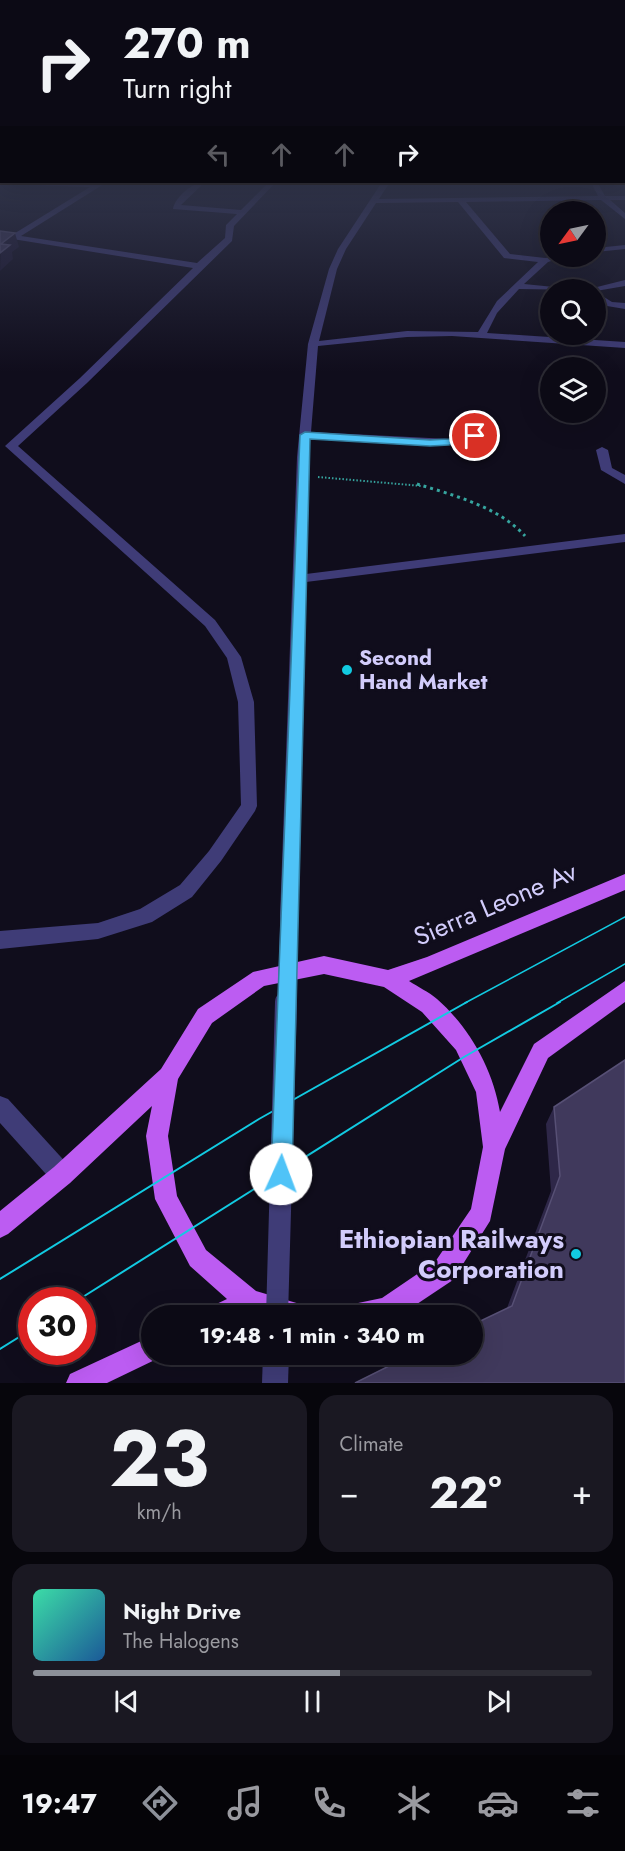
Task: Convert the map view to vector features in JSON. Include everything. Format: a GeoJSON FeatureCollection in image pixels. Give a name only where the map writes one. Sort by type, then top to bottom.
{"type":"FeatureCollection","features":[{"type":"Feature","properties":{"kind":"main road","name":"Sierra Leone Av"},"geometry":{"type":"LineString","coordinates":[[388,979],[430,965],[625,882]]}},
{"type":"Feature","properties":{"kind":"main road"},"geometry":{"type":"LineString","coordinates":[[0,1226],[62,1175],[168,1076],[205,1016],[260,978],[324,965],[388,979],[429,1005],[463,1043],[486,1091],[494,1147]]}},
{"type":"Feature","properties":{"kind":"main road"},"geometry":{"type":"LineString","coordinates":[[393,1305],[444,1271],[482,1213],[494,1147],[541,1051],[625,990]]}},
{"type":"Feature","properties":{"kind":"main road"},"geometry":{"type":"LineString","coordinates":[[168,1076],[157,1136],[166,1199],[198,1258],[249,1301],[263,1305]]}},
{"type":"Feature","properties":{"kind":"main road"},"geometry":{"type":"LineString","coordinates":[[241,1305],[249,1301]]}},
{"type":"Feature","properties":{"kind":"main road"},"geometry":{"type":"LineString","coordinates":[[79,1383],[141,1353]]}},
{"type":"Feature","properties":{"kind":"street"},"geometry":{"type":"LineString","coordinates":[[49,243],[200,266]]}},
{"type":"Feature","properties":{"kind":"street"},"geometry":{"type":"LineString","coordinates":[[11,446],[84,382],[119,344],[225,243]]}},
{"type":"Feature","properties":{"kind":"street"},"geometry":{"type":"LineString","coordinates":[[277,1305],[302,476],[313,344],[333,269],[345,243]]}},
{"type":"Feature","properties":{"kind":"street"},"geometry":{"type":"LineString","coordinates":[[496,243],[507,256],[540,259]]}},
{"type":"Feature","properties":{"kind":"street"},"geometry":{"type":"LineString","coordinates":[[606,249],[625,247]]}},
{"type":"Feature","properties":{"kind":"street"},"geometry":{"type":"LineString","coordinates":[[482,334],[492,310],[503,297],[540,265]]}},
{"type":"Feature","properties":{"kind":"street"},"geometry":{"type":"LineString","coordinates":[[606,287],[625,283]]}},
{"type":"Feature","properties":{"kind":"street"},"geometry":{"type":"LineString","coordinates":[[518,286],[540,287]]}},
{"type":"Feature","properties":{"kind":"street"},"geometry":{"type":"LineString","coordinates":[[606,301],[625,306]]}},
{"type":"Feature","properties":{"kind":"street"},"geometry":{"type":"LineString","coordinates":[[313,344],[406,334],[482,334],[625,345]]}},
{"type":"Feature","properties":{"kind":"street"},"geometry":{"type":"LineString","coordinates":[[305,435],[440,443],[458,441],[492,431]]}},
{"type":"Feature","properties":{"kind":"street"},"geometry":{"type":"LineString","coordinates":[[0,436],[210,622],[234,657],[246,702],[249,806],[215,856],[186,891],[145,916],[98,931],[0,940]]}},
{"type":"Feature","properties":{"kind":"street"},"geometry":{"type":"LineString","coordinates":[[602,450],[606,470],[625,480]]}},
{"type":"Feature","properties":{"kind":"street"},"geometry":{"type":"LineString","coordinates":[[298,579],[536,548],[624,541]]}},
{"type":"Feature","properties":{"kind":"street"},"geometry":{"type":"LineString","coordinates":[[0,1107],[62,1175]]}},
{"type":"Feature","properties":{"kind":"street"},"geometry":{"type":"LineString","coordinates":[[275,1383],[276,1365]]}},
{"type":"Feature","properties":{"kind":"path"},"geometry":{"type":"LineString","coordinates":[[302,476],[417,484],[458,498],[517,526],[536,548]]}},
{"type":"Feature","properties":{"kind":"building"},"geometry":{"type":"Polygon","coordinates":[[[0,243],[10,245],[0,253],[0,243]]]}},
{"type":"Feature","properties":{"kind":"building","name":"Ethiopian Railways Corporation"},"geometry":{"type":"Polygon","coordinates":[[[625,1060],[625,1383],[355,1383],[391,1365],[483,1365],[483,1320],[512,1306],[560,1176],[554,1107],[625,1060]]]}},
{"type":"Feature","properties":{"kind":"tram line"},"geometry":{"type":"LineString","coordinates":[[465,1003],[625,917]]}},
{"type":"Feature","properties":{"kind":"tram line"},"geometry":{"type":"LineString","coordinates":[[557,1003],[625,964]]}},
{"type":"Feature","properties":{"kind":"tram line"},"geometry":{"type":"LineString","coordinates":[[0,1279],[259,1119],[467,1002]]}},
{"type":"Feature","properties":{"kind":"tram line"},"geometry":{"type":"LineString","coordinates":[[96,1289],[464,1057],[560,1002]]}},
{"type":"Feature","properties":{"kind":"tram line"},"geometry":{"type":"LineString","coordinates":[[0,1349],[18,1338]]}},
{"type":"Feature","properties":{"kind":"place","name":"Second Hand Market"},"geometry":{"type":"Point","coordinates":[347,670]}},
{"type":"Feature","properties":{"kind":"place","name":"Ethiopian Railways Corporation"},"geometry":{"type":"Point","coordinates":[576,1254]}},
{"type":"Feature","properties":{"kind":"route"},"geometry":{"type":"LineString","coordinates":[[281,1174],[305,435],[430,443],[458,441],[475,436]]}}]}
